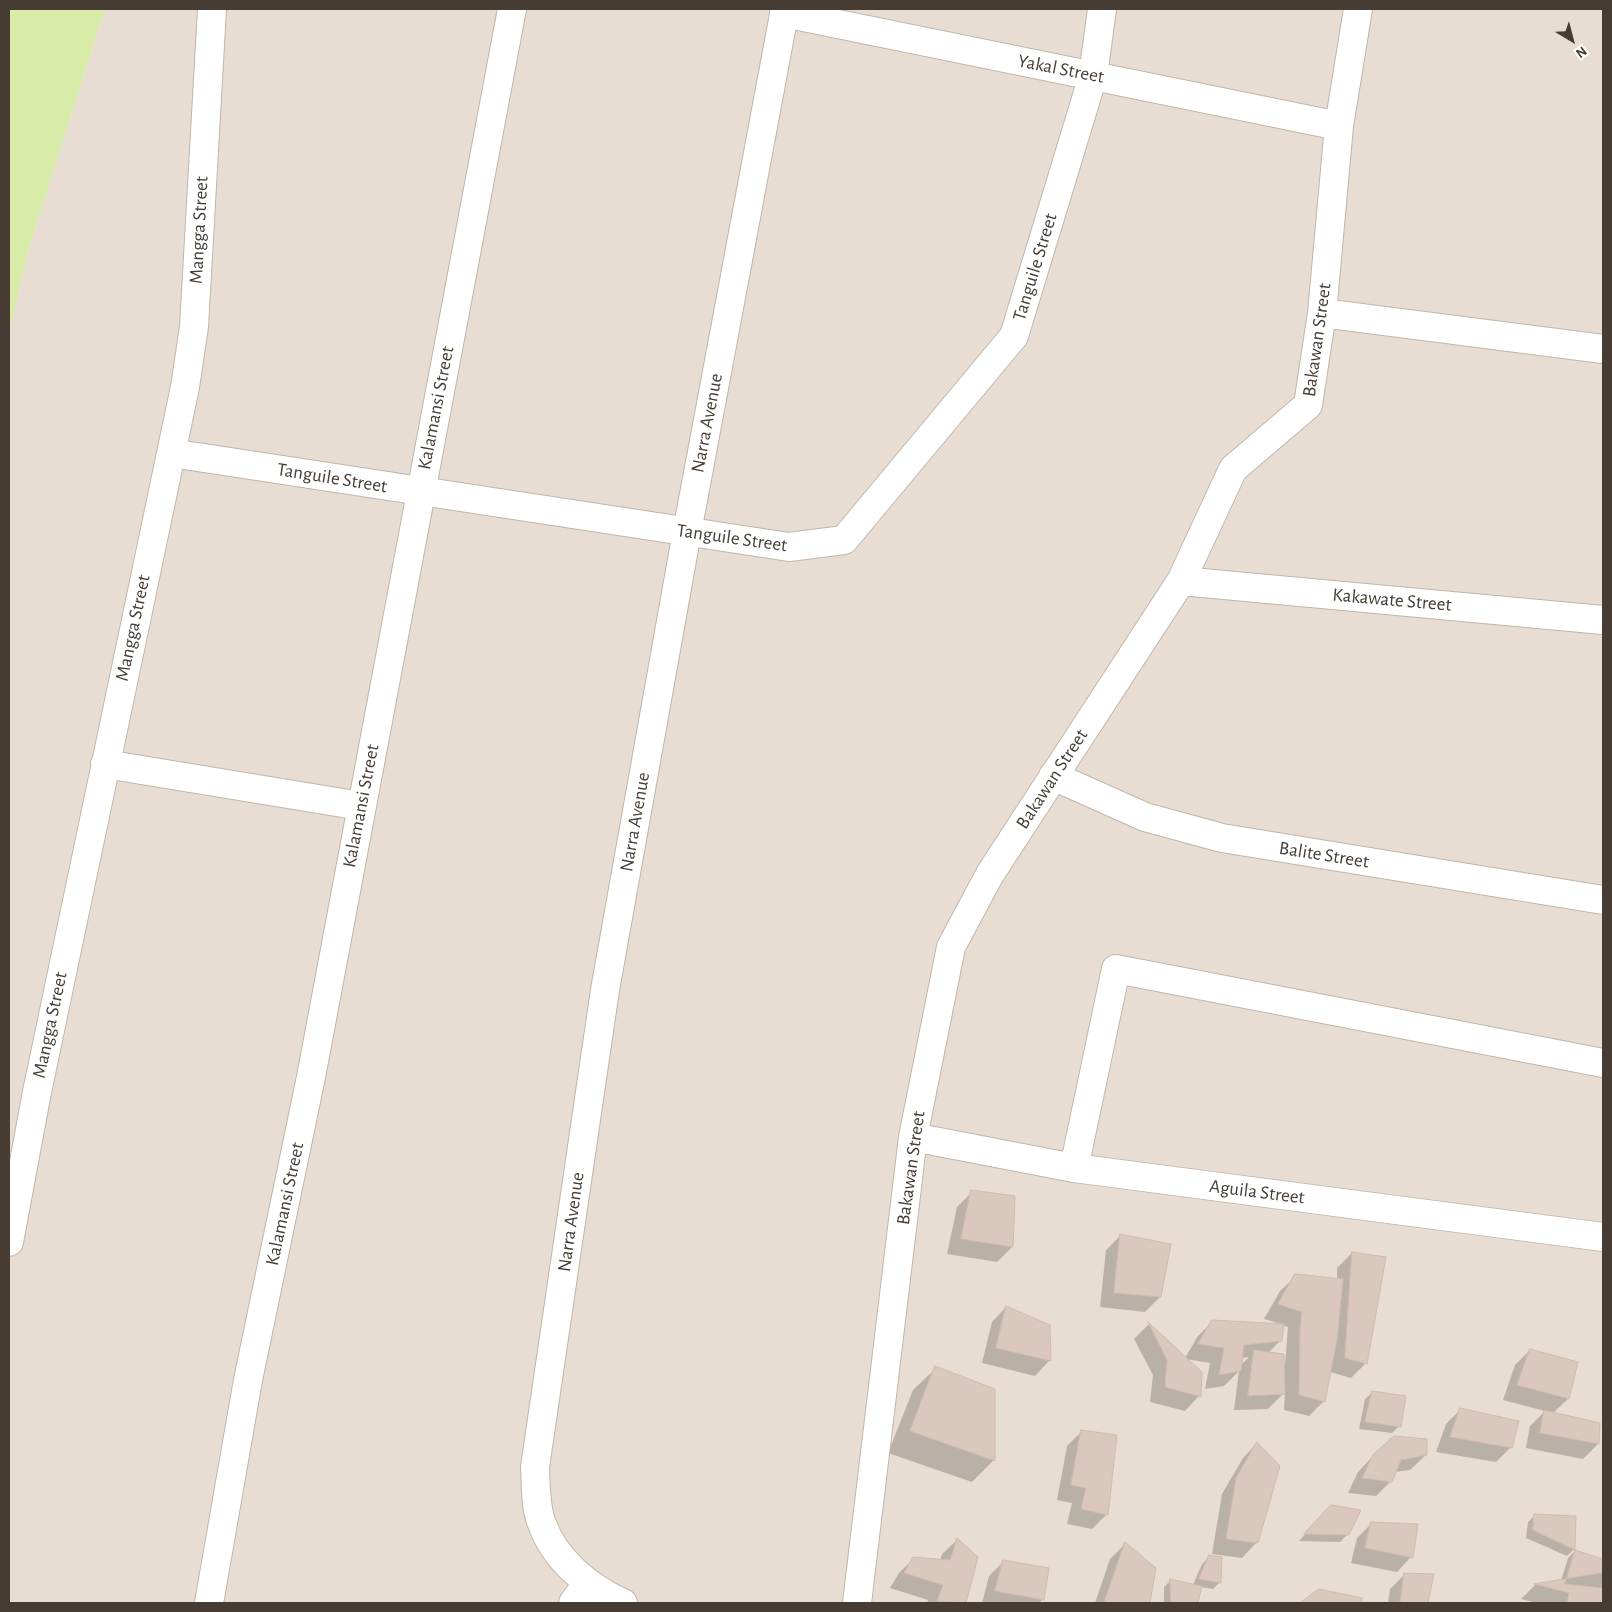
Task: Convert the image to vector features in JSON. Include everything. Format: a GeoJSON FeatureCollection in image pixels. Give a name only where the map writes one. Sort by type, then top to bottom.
{"type":"FeatureCollection","features":[{"type":"Feature","properties":{"kind":"street","name":"Mangga Street"},"geometry":{"type":"LineString","coordinates":[[9,1242],[37,1092],[185,387],[194,327],[212,9]]}},
{"type":"Feature","properties":{"kind":"street","name":"Kalamansi Street"},"geometry":{"type":"LineString","coordinates":[[209,1603],[248,1380],[311,1076],[512,9]]}},
{"type":"Feature","properties":{"kind":"street","name":"Tanguile Street"},"geometry":{"type":"LineString","coordinates":[[170,453],[789,548],[844,540],[1014,336],[1093,76],[1102,9]]}},
{"type":"Feature","properties":{"kind":"street","name":"Bakawan Street"},"geometry":{"type":"LineString","coordinates":[[857,1603],[913,1136],[950,947],[990,874],[1181,581],[1233,469],[1308,405],[1322,313],[1339,126],[1358,9]]}},
{"type":"Feature","properties":{"kind":"street","name":"Yakal Street"},"geometry":{"type":"LineString","coordinates":[[784,11],[1339,126]]}},
{"type":"Feature","properties":{"kind":"street","name":"Narra Avenue"},"geometry":{"type":"LineString","coordinates":[[623,1603],[580,1593],[568,1566],[552,1546],[541,1523],[535,1467],[605,990],[687,532],[784,11]]}},
{"type":"Feature","properties":{"kind":"street"},"geometry":{"type":"LineString","coordinates":[[1322,313],[1603,348]]}},
{"type":"Feature","properties":{"kind":"street","name":"Kakawate Street"},"geometry":{"type":"LineString","coordinates":[[1181,581],[1603,620]]}},
{"type":"Feature","properties":{"kind":"street"},"geometry":{"type":"LineString","coordinates":[[105,764],[361,806]]}},
{"type":"Feature","properties":{"kind":"street","name":"Balite Street"},"geometry":{"type":"LineString","coordinates":[[1054,776],[1145,817],[1222,838],[1603,900]]}},
{"type":"Feature","properties":{"kind":"street"},"geometry":{"type":"LineString","coordinates":[[1074,1168],[1116,969],[1603,1063]]}},
{"type":"Feature","properties":{"kind":"street","name":"Aguila Street"},"geometry":{"type":"LineString","coordinates":[[913,1136],[1074,1168],[1603,1237]]}},
{"type":"Feature","properties":{"kind":"shaded area"},"geometry":{"type":"Polygon","coordinates":[[[105,9],[1603,9],[1603,1603],[9,1603],[9,334],[29,247],[105,9]]]}},
{"type":"Feature","properties":{"kind":"green space"},"geometry":{"type":"Polygon","coordinates":[[[9,9],[105,9],[29,247],[9,334],[9,9]]]}},
{"type":"Feature","properties":{"kind":"building"},"geometry":{"type":"Polygon","coordinates":[[[971,1190],[1015,1196],[1013,1247],[961,1239],[971,1190]]]}},
{"type":"Feature","properties":{"kind":"building"},"geometry":{"type":"Polygon","coordinates":[[[1120,1234],[1171,1244],[1161,1297],[1114,1293],[1120,1234]]]}},
{"type":"Feature","properties":{"kind":"building"},"geometry":{"type":"Polygon","coordinates":[[[1352,1252],[1386,1257],[1367,1364],[1345,1358],[1352,1252]]]}},
{"type":"Feature","properties":{"kind":"building"},"geometry":{"type":"Polygon","coordinates":[[[1295,1274],[1343,1279],[1337,1340],[1325,1402],[1299,1395],[1302,1312],[1278,1304],[1295,1274]]]}},
{"type":"Feature","properties":{"kind":"building"},"geometry":{"type":"Polygon","coordinates":[[[1006,1306],[1050,1325],[1051,1361],[996,1348],[1006,1306]]]}},
{"type":"Feature","properties":{"kind":"building"},"geometry":{"type":"Polygon","coordinates":[[[1212,1320],[1284,1324],[1282,1341],[1244,1345],[1241,1371],[1219,1375],[1224,1348],[1198,1344],[1212,1320]]]}},
{"type":"Feature","properties":{"kind":"building"},"geometry":{"type":"Polygon","coordinates":[[[1148,1322],[1202,1372],[1201,1397],[1165,1387],[1167,1360],[1148,1322]]]}},
{"type":"Feature","properties":{"kind":"building"},"geometry":{"type":"Polygon","coordinates":[[[1530,1349],[1578,1362],[1569,1399],[1517,1385],[1530,1349]]]}},
{"type":"Feature","properties":{"kind":"building"},"geometry":{"type":"Polygon","coordinates":[[[1254,1350],[1284,1354],[1285,1394],[1248,1396],[1254,1350]]]}},
{"type":"Feature","properties":{"kind":"building"},"geometry":{"type":"Polygon","coordinates":[[[935,1366],[995,1389],[995,1461],[910,1431],[935,1366]]]}},
{"type":"Feature","properties":{"kind":"building"},"geometry":{"type":"Polygon","coordinates":[[[1372,1391],[1406,1396],[1401,1427],[1365,1422],[1372,1391]]]}},
{"type":"Feature","properties":{"kind":"building"},"geometry":{"type":"Polygon","coordinates":[[[1460,1408],[1519,1421],[1512,1448],[1450,1437],[1460,1408]]]}},
{"type":"Feature","properties":{"kind":"building"},"geometry":{"type":"Polygon","coordinates":[[[1544,1410],[1600,1423],[1599,1444],[1540,1433],[1544,1410]]]}},
{"type":"Feature","properties":{"kind":"building"},"geometry":{"type":"Polygon","coordinates":[[[1081,1430],[1117,1435],[1108,1515],[1081,1509],[1086,1488],[1071,1485],[1081,1430]]]}},
{"type":"Feature","properties":{"kind":"building"},"geometry":{"type":"Polygon","coordinates":[[[1394,1436],[1427,1439],[1427,1455],[1401,1460],[1392,1482],[1362,1478],[1373,1455],[1394,1436]]]}},
{"type":"Feature","properties":{"kind":"building"},"geometry":{"type":"Polygon","coordinates":[[[1257,1442],[1280,1466],[1258,1543],[1226,1539],[1236,1478],[1257,1442]]]}},
{"type":"Feature","properties":{"kind":"building"},"geometry":{"type":"Polygon","coordinates":[[[1331,1505],[1361,1510],[1349,1535],[1304,1534],[1331,1505]]]}},
{"type":"Feature","properties":{"kind":"building"},"geometry":{"type":"Polygon","coordinates":[[[1534,1514],[1576,1516],[1575,1550],[1533,1530],[1534,1514]]]}},
{"type":"Feature","properties":{"kind":"building"},"geometry":{"type":"Polygon","coordinates":[[[1371,1522],[1418,1524],[1413,1558],[1365,1548],[1371,1522]]]}},
{"type":"Feature","properties":{"kind":"building"},"geometry":{"type":"Polygon","coordinates":[[[957,1538],[978,1557],[966,1603],[937,1601],[943,1585],[904,1573],[913,1557],[950,1560],[957,1538]]]}},
{"type":"Feature","properties":{"kind":"building"},"geometry":{"type":"Polygon","coordinates":[[[1125,1542],[1156,1568],[1150,1603],[1104,1603],[1125,1542]]]}},
{"type":"Feature","properties":{"kind":"building"},"geometry":{"type":"Polygon","coordinates":[[[1575,1550],[1603,1559],[1603,1588],[1565,1584],[1575,1550]]]}},
{"type":"Feature","properties":{"kind":"building"},"geometry":{"type":"Polygon","coordinates":[[[1209,1555],[1222,1557],[1221,1583],[1199,1579],[1209,1555]]]}},
{"type":"Feature","properties":{"kind":"building"},"geometry":{"type":"Polygon","coordinates":[[[1003,1560],[1049,1568],[1044,1600],[995,1591],[1003,1560]]]}},
{"type":"Feature","properties":{"kind":"building"},"geometry":{"type":"Polygon","coordinates":[[[1404,1573],[1434,1574],[1428,1603],[1400,1603],[1404,1573]]]}},
{"type":"Feature","properties":{"kind":"building"},"geometry":{"type":"Polygon","coordinates":[[[1603,1573],[1603,1603],[1567,1603],[1569,1593],[1534,1584],[1603,1573]]]}},
{"type":"Feature","properties":{"kind":"building"},"geometry":{"type":"Polygon","coordinates":[[[1170,1579],[1202,1586],[1198,1603],[1171,1603],[1170,1579]]]}},
{"type":"Feature","properties":{"kind":"building"},"geometry":{"type":"Polygon","coordinates":[[[1319,1589],[1362,1598],[1361,1603],[1300,1603],[1319,1589]]]}}]}
